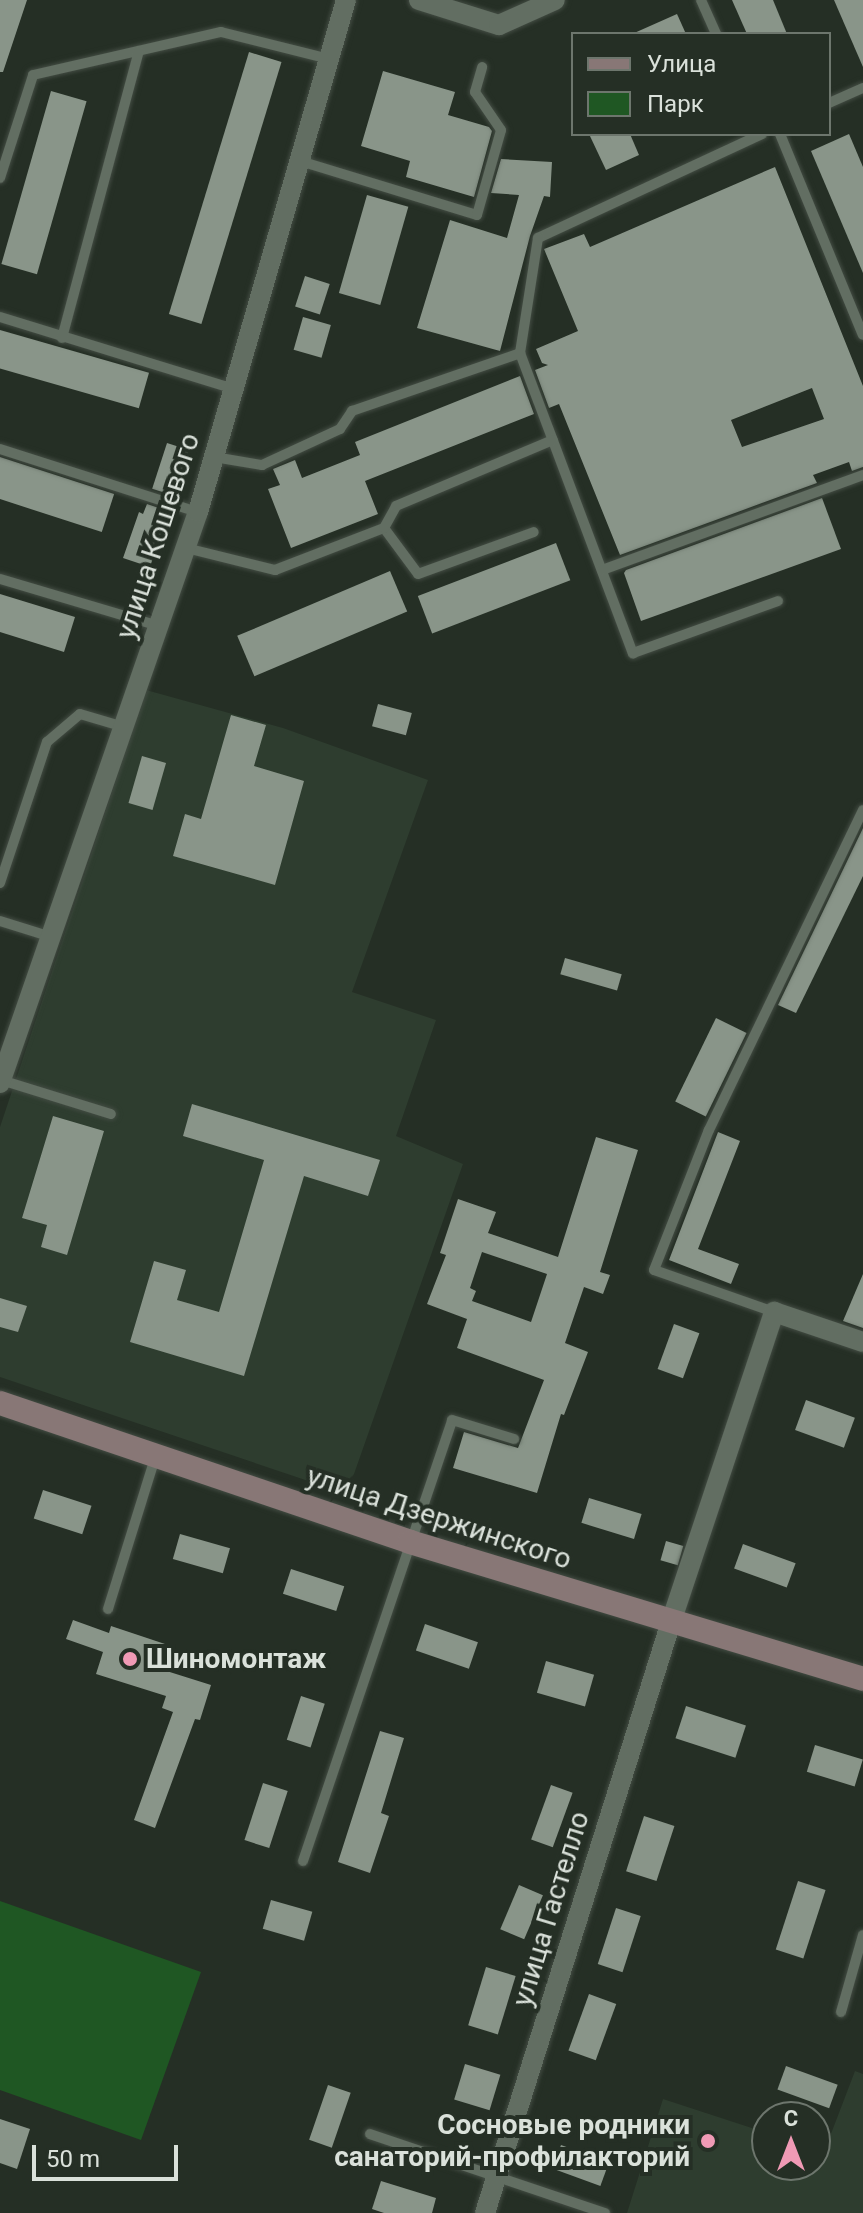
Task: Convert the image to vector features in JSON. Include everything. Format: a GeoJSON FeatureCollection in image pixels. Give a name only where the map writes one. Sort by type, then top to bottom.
{"type":"FeatureCollection","features":[{"type":"Feature","properties":{"kind":"street","name":"улица Кошевого"},"geometry":{"type":"LineString","coordinates":[[0,1081],[198,512],[346,0]]}},
{"type":"Feature","properties":{"kind":"street"},"geometry":{"type":"LineString","coordinates":[[419,0],[499,25],[555,0]]}},
{"type":"Feature","properties":{"kind":"street"},"geometry":{"type":"LineString","coordinates":[[774,1312],[863,1342]]}},
{"type":"Feature","properties":{"kind":"street","name":"улица Гастелло"},"geometry":{"type":"LineString","coordinates":[[485,2213],[671,1622],[774,1312]]}},
{"type":"Feature","properties":{"kind":"street","name":"улица Дзержинского"},"geometry":{"type":"LineString","coordinates":[[0,1403],[410,1542],[863,1679]]}},
{"type":"Feature","properties":{"kind":"lane"},"geometry":{"type":"LineString","coordinates":[[701,0],[715,32]]}},
{"type":"Feature","properties":{"kind":"lane"},"geometry":{"type":"LineString","coordinates":[[0,178],[33,75],[221,32],[329,59]]}},
{"type":"Feature","properties":{"kind":"lane"},"geometry":{"type":"LineString","coordinates":[[62,338],[139,51]]}},
{"type":"Feature","properties":{"kind":"lane"},"geometry":{"type":"LineString","coordinates":[[300,161],[477,215],[501,130],[475,92],[482,67]]}},
{"type":"Feature","properties":{"kind":"lane"},"geometry":{"type":"LineString","coordinates":[[831,102],[863,88]]}},
{"type":"Feature","properties":{"kind":"lane"},"geometry":{"type":"LineString","coordinates":[[758,136],[538,238],[520,353],[633,653],[778,601]]}},
{"type":"Feature","properties":{"kind":"lane"},"geometry":{"type":"LineString","coordinates":[[781,136],[863,335]]}},
{"type":"Feature","properties":{"kind":"lane"},"geometry":{"type":"LineString","coordinates":[[0,317],[234,389]]}},
{"type":"Feature","properties":{"kind":"lane"},"geometry":{"type":"LineString","coordinates":[[214,457],[262,465],[340,429],[352,411],[520,353]]}},
{"type":"Feature","properties":{"kind":"lane"},"geometry":{"type":"LineString","coordinates":[[186,548],[275,570],[384,528],[396,506],[553,440]]}},
{"type":"Feature","properties":{"kind":"lane"},"geometry":{"type":"LineString","coordinates":[[0,449],[198,512]]}},
{"type":"Feature","properties":{"kind":"lane"},"geometry":{"type":"LineString","coordinates":[[602,570],[863,475]]}},
{"type":"Feature","properties":{"kind":"lane"},"geometry":{"type":"LineString","coordinates":[[384,528],[418,574],[534,532]]}},
{"type":"Feature","properties":{"kind":"lane"},"geometry":{"type":"LineString","coordinates":[[0,579],[159,626]]}},
{"type":"Feature","properties":{"kind":"lane"},"geometry":{"type":"LineString","coordinates":[[0,883],[47,742],[80,714],[124,727]]}},
{"type":"Feature","properties":{"kind":"lane"},"geometry":{"type":"LineString","coordinates":[[774,1312],[654,1270],[709,1130],[863,810]]}},
{"type":"Feature","properties":{"kind":"lane"},"geometry":{"type":"LineString","coordinates":[[0,921],[51,937]]}},
{"type":"Feature","properties":{"kind":"lane"},"geometry":{"type":"LineString","coordinates":[[0,1081],[111,1114]]}},
{"type":"Feature","properties":{"kind":"lane"},"geometry":{"type":"LineString","coordinates":[[303,1861],[452,1420],[514,1439]]}},
{"type":"Feature","properties":{"kind":"lane"},"geometry":{"type":"LineString","coordinates":[[108,1609],[155,1458]]}},
{"type":"Feature","properties":{"kind":"lane"},"geometry":{"type":"LineString","coordinates":[[841,2012],[863,1935]]}},
{"type":"Feature","properties":{"kind":"lane"},"geometry":{"type":"LineString","coordinates":[[370,2134],[605,2213]]}},
{"type":"Feature","properties":{"kind":"shaded area"},"geometry":{"type":"Polygon","coordinates":[[[146,690],[283,728],[428,780],[352,992],[436,1020],[396,1136],[463,1164],[347,1494],[0,1377],[0,1127],[146,690]]]}},
{"type":"Feature","properties":{"kind":"shaded area","name":"Сосновые родники санаторий-профилакторий"},"geometry":{"type":"Polygon","coordinates":[[[855,2071],[863,2074],[863,2213],[627,2213],[663,2099],[751,2128],[751,2181],[831,2181],[831,2134],[855,2071]]]}},
{"type":"Feature","properties":{"kind":"green space"},"geometry":{"type":"Polygon","coordinates":[[[0,1901],[201,1972],[141,2140],[0,2090],[0,1901]]]}},
{"type":"Feature","properties":{"kind":"building"},"geometry":{"type":"Polygon","coordinates":[[[0,0],[27,0],[3,72],[0,72],[0,0]]]}},
{"type":"Feature","properties":{"kind":"building"},"geometry":{"type":"Polygon","coordinates":[[[732,0],[773,0],[786,32],[746,32],[732,0]]]}},
{"type":"Feature","properties":{"kind":"building"},"geometry":{"type":"Polygon","coordinates":[[[834,0],[863,0],[863,67],[834,0]]]}},
{"type":"Feature","properties":{"kind":"building"},"geometry":{"type":"Polygon","coordinates":[[[677,14],[685,32],[636,32],[677,14]]]}},
{"type":"Feature","properties":{"kind":"building"},"geometry":{"type":"Polygon","coordinates":[[[249,52],[282,62],[201,324],[169,314],[249,52]]]}},
{"type":"Feature","properties":{"kind":"building"},"geometry":{"type":"Polygon","coordinates":[[[383,71],[455,92],[448,115],[489,127],[492,131],[474,197],[406,177],[410,161],[361,146],[383,71]]]}},
{"type":"Feature","properties":{"kind":"building"},"geometry":{"type":"Polygon","coordinates":[[[51,91],[87,101],[37,274],[1,264],[51,91]]]}},
{"type":"Feature","properties":{"kind":"building"},"geometry":{"type":"Polygon","coordinates":[[[849,134],[863,167],[863,273],[811,151],[849,134]]]}},
{"type":"Feature","properties":{"kind":"building"},"geometry":{"type":"Polygon","coordinates":[[[590,136],[631,136],[639,155],[606,170],[590,136]]]}},
{"type":"Feature","properties":{"kind":"building"},"geometry":{"type":"Polygon","coordinates":[[[501,159],[552,162],[550,197],[544,196],[530,236],[500,351],[417,328],[450,220],[507,238],[519,195],[491,193],[501,159]]]}},
{"type":"Feature","properties":{"kind":"building"},"geometry":{"type":"Polygon","coordinates":[[[775,167],[863,386],[863,467],[852,471],[849,462],[813,475],[817,483],[620,555],[559,404],[549,408],[535,370],[548,365],[542,363],[536,349],[578,331],[544,249],[584,234],[590,247],[775,167]],[[812,388],[731,420],[742,447],[824,419],[812,388]]]}},
{"type":"Feature","properties":{"kind":"building"},"geometry":{"type":"Polygon","coordinates":[[[367,195],[408,207],[380,305],[339,293],[367,195]]]}},
{"type":"Feature","properties":{"kind":"building"},"geometry":{"type":"Polygon","coordinates":[[[305,276],[330,284],[320,314],[295,306],[305,276]]]}},
{"type":"Feature","properties":{"kind":"building"},"geometry":{"type":"Polygon","coordinates":[[[303,317],[331,325],[322,358],[294,350],[303,317]]]}},
{"type":"Feature","properties":{"kind":"building"},"geometry":{"type":"Polygon","coordinates":[[[0,330],[149,373],[139,408],[0,368],[0,330]]]}},
{"type":"Feature","properties":{"kind":"building"},"geometry":{"type":"Polygon","coordinates":[[[520,376],[534,414],[365,481],[378,514],[291,548],[268,489],[280,485],[273,469],[295,460],[302,478],[360,455],[355,442],[520,376]]]}},
{"type":"Feature","properties":{"kind":"building"},"geometry":{"type":"Polygon","coordinates":[[[167,443],[189,450],[174,496],[152,489],[167,443]]]}},
{"type":"Feature","properties":{"kind":"building"},"geometry":{"type":"Polygon","coordinates":[[[0,457],[114,494],[102,532],[0,499],[0,457]]]}},
{"type":"Feature","properties":{"kind":"building"},"geometry":{"type":"Polygon","coordinates":[[[822,498],[841,549],[641,621],[624,573],[626,570],[822,498]]]}},
{"type":"Feature","properties":{"kind":"building"},"geometry":{"type":"Polygon","coordinates":[[[147,504],[168,511],[150,567],[123,558],[139,512],[143,514],[147,504]]]}},
{"type":"Feature","properties":{"kind":"building"},"geometry":{"type":"Polygon","coordinates":[[[556,543],[570,580],[432,633],[418,596],[556,543]]]}},
{"type":"Feature","properties":{"kind":"building"},"geometry":{"type":"Polygon","coordinates":[[[390,571],[407,612],[254,676],[237,636],[390,571]]]}},
{"type":"Feature","properties":{"kind":"building"},"geometry":{"type":"Polygon","coordinates":[[[0,594],[75,617],[64,652],[0,632],[0,594]]]}},
{"type":"Feature","properties":{"kind":"building"},"geometry":{"type":"Polygon","coordinates":[[[378,704],[412,713],[406,735],[372,726],[378,704]]]}},
{"type":"Feature","properties":{"kind":"building"},"geometry":{"type":"Polygon","coordinates":[[[231,715],[266,725],[254,766],[304,781],[275,885],[173,856],[185,814],[201,819],[231,715]]]}},
{"type":"Feature","properties":{"kind":"building"},"geometry":{"type":"Polygon","coordinates":[[[142,756],[166,763],[153,810],[128,803],[142,756]]]}},
{"type":"Feature","properties":{"kind":"building"},"geometry":{"type":"Polygon","coordinates":[[[863,828],[863,876],[796,1013],[778,1005],[863,828]]]}},
{"type":"Feature","properties":{"kind":"building"},"geometry":{"type":"Polygon","coordinates":[[[565,958],[622,974],[617,991],[560,974],[565,958]]]}},
{"type":"Feature","properties":{"kind":"building"},"geometry":{"type":"Polygon","coordinates":[[[716,1018],[747,1033],[706,1116],[675,1102],[716,1018]]]}},
{"type":"Feature","properties":{"kind":"building"},"geometry":{"type":"Polygon","coordinates":[[[192,1104],[380,1160],[368,1196],[304,1176],[244,1376],[130,1342],[154,1261],[186,1270],[177,1300],[219,1312],[264,1160],[183,1136],[192,1104]]]}},
{"type":"Feature","properties":{"kind":"building"},"geometry":{"type":"Polygon","coordinates":[[[53,1116],[104,1131],[67,1255],[41,1247],[47,1225],[22,1218],[53,1116]]]}},
{"type":"Feature","properties":{"kind":"building"},"geometry":{"type":"Polygon","coordinates":[[[718,1132],[740,1141],[698,1249],[739,1264],[731,1284],[669,1260],[718,1132]]]}},
{"type":"Feature","properties":{"kind":"building"},"geometry":{"type":"Polygon","coordinates":[[[596,1137],[638,1150],[600,1272],[610,1275],[603,1294],[584,1287],[565,1343],[588,1352],[564,1415],[561,1414],[537,1493],[453,1468],[464,1432],[518,1448],[544,1380],[457,1348],[467,1319],[427,1304],[446,1255],[440,1253],[458,1199],[496,1212],[488,1233],[558,1257],[596,1137]],[[482,1252],[470,1288],[476,1291],[472,1301],[531,1322],[547,1274],[482,1252]]]}},
{"type":"Feature","properties":{"kind":"building"},"geometry":{"type":"Polygon","coordinates":[[[863,1274],[863,1328],[843,1321],[863,1274]]]}},
{"type":"Feature","properties":{"kind":"building"},"geometry":{"type":"Polygon","coordinates":[[[0,1298],[27,1306],[18,1332],[0,1327],[0,1298]]]}},
{"type":"Feature","properties":{"kind":"building"},"geometry":{"type":"Polygon","coordinates":[[[674,1324],[699,1333],[683,1378],[658,1369],[674,1324]]]}},
{"type":"Feature","properties":{"kind":"building"},"geometry":{"type":"Polygon","coordinates":[[[806,1400],[855,1418],[844,1448],[795,1430],[806,1400]]]}},
{"type":"Feature","properties":{"kind":"building"},"geometry":{"type":"Polygon","coordinates":[[[43,1490],[92,1506],[82,1534],[34,1519],[43,1490]]]}},
{"type":"Feature","properties":{"kind":"building"},"geometry":{"type":"Polygon","coordinates":[[[589,1498],[642,1514],[634,1539],[581,1523],[589,1498]]]}},
{"type":"Feature","properties":{"kind":"building"},"geometry":{"type":"Polygon","coordinates":[[[180,1534],[230,1548],[223,1573],[173,1559],[180,1534]]]}},
{"type":"Feature","properties":{"kind":"building"},"geometry":{"type":"Polygon","coordinates":[[[666,1541],[683,1546],[678,1565],[660,1560],[666,1541]]]}},
{"type":"Feature","properties":{"kind":"building"},"geometry":{"type":"Polygon","coordinates":[[[743,1544],[796,1563],[787,1588],[734,1568],[743,1544]]]}},
{"type":"Feature","properties":{"kind":"building"},"geometry":{"type":"Polygon","coordinates":[[[291,1569],[344,1586],[336,1611],[283,1594],[291,1569]]]}},
{"type":"Feature","properties":{"kind":"building"},"geometry":{"type":"Polygon","coordinates":[[[73,1620],[109,1633],[111,1626],[165,1644],[157,1668],[211,1685],[200,1720],[195,1719],[155,1828],[134,1820],[173,1712],[162,1708],[166,1696],[96,1674],[103,1652],[66,1639],[73,1620]]]}},
{"type":"Feature","properties":{"kind":"building"},"geometry":{"type":"Polygon","coordinates":[[[425,1624],[478,1642],[469,1669],[416,1650],[425,1624]]]}},
{"type":"Feature","properties":{"kind":"building"},"geometry":{"type":"Polygon","coordinates":[[[546,1661],[594,1675],[585,1707],[537,1693],[546,1661]]]}},
{"type":"Feature","properties":{"kind":"building"},"geometry":{"type":"Polygon","coordinates":[[[301,1696],[325,1704],[311,1747],[287,1740],[301,1696]]]}},
{"type":"Feature","properties":{"kind":"building"},"geometry":{"type":"Polygon","coordinates":[[[686,1706],[746,1725],[735,1758],[675,1738],[686,1706]]]}},
{"type":"Feature","properties":{"kind":"building"},"geometry":{"type":"Polygon","coordinates":[[[380,1731],[404,1738],[381,1813],[389,1816],[370,1873],[338,1862],[380,1731]]]}},
{"type":"Feature","properties":{"kind":"building"},"geometry":{"type":"Polygon","coordinates":[[[815,1745],[863,1760],[855,1786],[807,1772],[815,1745]]]}},
{"type":"Feature","properties":{"kind":"building"},"geometry":{"type":"Polygon","coordinates":[[[263,1783],[288,1791],[269,1848],[244,1840],[263,1783]]]}},
{"type":"Feature","properties":{"kind":"building"},"geometry":{"type":"Polygon","coordinates":[[[551,1785],[573,1793],[553,1847],[531,1840],[551,1785]]]}},
{"type":"Feature","properties":{"kind":"building"},"geometry":{"type":"Polygon","coordinates":[[[644,1816],[674,1826],[657,1881],[626,1871],[644,1816]]]}},
{"type":"Feature","properties":{"kind":"building"},"geometry":{"type":"Polygon","coordinates":[[[798,1881],[826,1890],[803,1958],[776,1949],[798,1881]]]}},
{"type":"Feature","properties":{"kind":"building"},"geometry":{"type":"Polygon","coordinates":[[[519,1885],[543,1895],[524,1939],[500,1929],[519,1885]]]}},
{"type":"Feature","properties":{"kind":"building"},"geometry":{"type":"Polygon","coordinates":[[[271,1900],[312,1912],[304,1941],[263,1929],[271,1900]]]}},
{"type":"Feature","properties":{"kind":"building"},"geometry":{"type":"Polygon","coordinates":[[[616,1908],[641,1916],[622,1972],[598,1964],[616,1908]]]}},
{"type":"Feature","properties":{"kind":"building"},"geometry":{"type":"Polygon","coordinates":[[[486,1967],[516,1976],[498,2034],[468,2025],[486,1967]]]}},
{"type":"Feature","properties":{"kind":"building"},"geometry":{"type":"Polygon","coordinates":[[[589,1994],[616,2004],[596,2060],[568,2050],[589,1994]]]}},
{"type":"Feature","properties":{"kind":"building"},"geometry":{"type":"Polygon","coordinates":[[[465,2064],[500,2075],[490,2110],[454,2099],[465,2064]]]}},
{"type":"Feature","properties":{"kind":"building"},"geometry":{"type":"Polygon","coordinates":[[[786,2066],[838,2085],[831,2103],[809,2101],[777,2089],[786,2066]]]}},
{"type":"Feature","properties":{"kind":"building"},"geometry":{"type":"Polygon","coordinates":[[[328,2085],[351,2093],[332,2148],[309,2140],[328,2085]]]}},
{"type":"Feature","properties":{"kind":"building"},"geometry":{"type":"Polygon","coordinates":[[[0,2119],[30,2129],[17,2169],[0,2163],[0,2119]]]}},
{"type":"Feature","properties":{"kind":"building"},"geometry":{"type":"Polygon","coordinates":[[[561,2145],[609,2162],[600,2186],[552,2168],[561,2145]]]}},
{"type":"Feature","properties":{"kind":"building"},"geometry":{"type":"Polygon","coordinates":[[[381,2181],[436,2198],[432,2213],[384,2213],[372,2209],[381,2181]]]}},
{"type":"Feature","properties":{"kind":"place","name":"Шиномонтаж"},"geometry":{"type":"Point","coordinates":[130,1659]}},
{"type":"Feature","properties":{"kind":"place","name":"Сосновые родники санаторий-профилакторий"},"geometry":{"type":"Point","coordinates":[708,2141]}}]}
